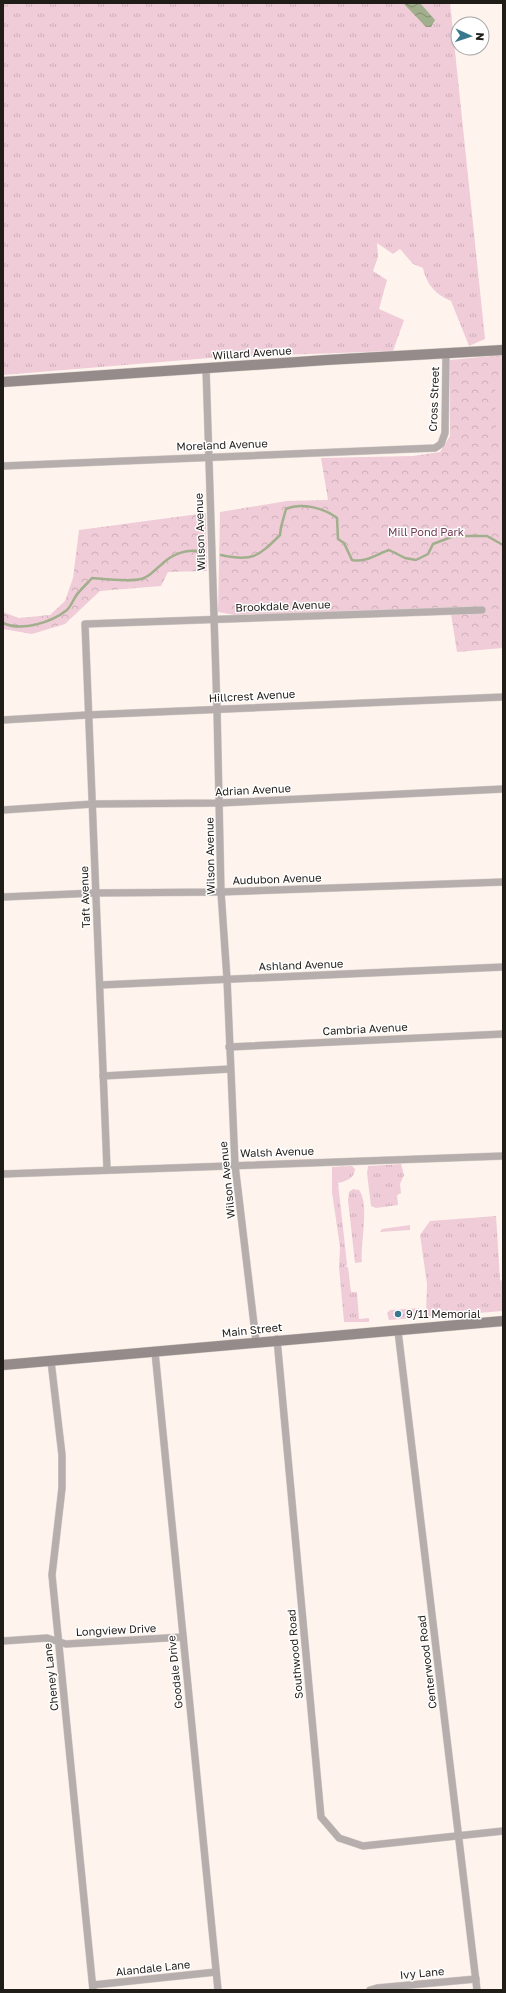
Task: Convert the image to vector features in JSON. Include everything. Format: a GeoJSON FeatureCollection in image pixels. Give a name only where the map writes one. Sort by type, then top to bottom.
{"type":"FeatureCollection","features":[{"type":"Feature","properties":{"kind":"main road","name":"Willard Avenue"},"geometry":{"type":"LineString","coordinates":[[3,382],[503,350]]}},
{"type":"Feature","properties":{"kind":"main road","name":"Main Street"},"geometry":{"type":"LineString","coordinates":[[3,1364],[155,1352],[277,1339],[398,1331],[503,1321]]}},
{"type":"Feature","properties":{"kind":"street","name":"Cross Street"},"geometry":{"type":"LineString","coordinates":[[441,444],[445,433],[446,354]]}},
{"type":"Feature","properties":{"kind":"street","name":"Wilson Avenue"},"geometry":{"type":"LineString","coordinates":[[206,368],[220,803],[221,892],[227,979],[230,1070],[235,1165],[256,1341]]}},
{"type":"Feature","properties":{"kind":"street","name":"Moreland Avenue"},"geometry":{"type":"LineString","coordinates":[[3,466],[208,456],[428,449],[435,448],[441,444]]}},
{"type":"Feature","properties":{"kind":"street","name":"Brookdale Avenue"},"geometry":{"type":"LineString","coordinates":[[85,624],[482,610]]}},
{"type":"Feature","properties":{"kind":"street","name":"Taft Avenue"},"geometry":{"type":"LineString","coordinates":[[85,624],[87,714],[93,804],[95,893],[107,1169]]}},
{"type":"Feature","properties":{"kind":"street","name":"Hillcrest Avenue"},"geometry":{"type":"LineString","coordinates":[[3,720],[87,714],[503,697]]}},
{"type":"Feature","properties":{"kind":"street","name":"Adrian Avenue"},"geometry":{"type":"LineString","coordinates":[[3,810],[93,804],[220,803],[503,789]]}},
{"type":"Feature","properties":{"kind":"street","name":"Audubon Avenue"},"geometry":{"type":"LineString","coordinates":[[3,897],[95,893],[221,892],[503,882]]}},
{"type":"Feature","properties":{"kind":"street","name":"Ashland Avenue"},"geometry":{"type":"LineString","coordinates":[[100,985],[503,967]]}},
{"type":"Feature","properties":{"kind":"street","name":"Cambria Avenue"},"geometry":{"type":"LineString","coordinates":[[229,1047],[503,1034]]}},
{"type":"Feature","properties":{"kind":"street"},"geometry":{"type":"LineString","coordinates":[[103,1076],[230,1070]]}},
{"type":"Feature","properties":{"kind":"street","name":"Walsh Avenue"},"geometry":{"type":"LineString","coordinates":[[3,1174],[107,1169],[503,1156]]}},
{"type":"Feature","properties":{"kind":"street","name":"Centerwood Road"},"geometry":{"type":"LineString","coordinates":[[398,1331],[478,1990]]}},
{"type":"Feature","properties":{"kind":"street","name":"Southwood Road"},"geometry":{"type":"LineString","coordinates":[[277,1339],[321,1817],[339,1838],[363,1846],[503,1831]]}},
{"type":"Feature","properties":{"kind":"street","name":"Goodale Drive"},"geometry":{"type":"LineString","coordinates":[[155,1352],[218,1990]]}},
{"type":"Feature","properties":{"kind":"street","name":"Cheney Lane"},"geometry":{"type":"LineString","coordinates":[[51,1361],[62,1455],[62,1488],[52,1575],[93,1987]]}},
{"type":"Feature","properties":{"kind":"street","name":"Longview Drive"},"geometry":{"type":"LineString","coordinates":[[3,1641],[46,1638],[66,1644],[183,1637]]}},
{"type":"Feature","properties":{"kind":"street","name":"Alandale Lane"},"geometry":{"type":"LineString","coordinates":[[93,1987],[216,1972]]}},
{"type":"Feature","properties":{"kind":"street","name":"Ivy Lane"},"geometry":{"type":"LineString","coordinates":[[370,1990],[377,1988],[476,1979]]}},
{"type":"Feature","properties":{"kind":"green space"},"geometry":{"type":"Polygon","coordinates":[[[3,3],[450,3],[451,16],[450,16],[450,56],[456,56],[485,339],[469,346],[451,301],[441,296],[432,288],[424,274],[423,268],[413,264],[400,249],[393,254],[377,243],[378,257],[373,271],[387,280],[379,309],[404,320],[393,351],[222,357],[3,375],[3,3]]]}},
{"type":"Feature","properties":{"kind":"green space","name":"Mill Pond Park"},"geometry":{"type":"Polygon","coordinates":[[[503,355],[503,648],[457,652],[450,608],[235,615],[218,612],[220,512],[287,501],[328,500],[321,458],[413,456],[440,452],[450,436],[450,360],[503,355]]]}},
{"type":"Feature","properties":{"kind":"green space"},"geometry":{"type":"Polygon","coordinates":[[[495,376],[503,376],[503,430],[496,430],[495,376]]]}},
{"type":"Feature","properties":{"kind":"green space"},"geometry":{"type":"Polygon","coordinates":[[[206,513],[207,571],[168,572],[161,586],[100,591],[65,624],[32,634],[3,629],[3,612],[19,618],[50,615],[65,601],[73,578],[79,530],[206,513]]]}},
{"type":"Feature","properties":{"kind":"green space"},"geometry":{"type":"Polygon","coordinates":[[[401,1164],[404,1175],[400,1184],[401,1193],[397,1195],[398,1205],[376,1208],[371,1206],[367,1173],[368,1166],[401,1164]]]}},
{"type":"Feature","properties":{"kind":"green space"},"geometry":{"type":"Polygon","coordinates":[[[352,1166],[355,1169],[353,1175],[347,1180],[338,1183],[347,1264],[346,1267],[348,1267],[351,1292],[357,1292],[359,1319],[369,1318],[369,1322],[344,1322],[339,1267],[340,1247],[332,1192],[332,1167],[352,1166]]]}},
{"type":"Feature","properties":{"kind":"green space"},"geometry":{"type":"Polygon","coordinates":[[[353,1189],[359,1190],[364,1205],[362,1262],[355,1263],[348,1200],[349,1192],[353,1189]]]}},
{"type":"Feature","properties":{"kind":"green space"},"geometry":{"type":"Polygon","coordinates":[[[496,1216],[500,1280],[503,1281],[503,1311],[389,1320],[387,1313],[390,1310],[419,1308],[421,1313],[426,1313],[427,1284],[420,1235],[430,1221],[496,1216]]]}},
{"type":"Feature","properties":{"kind":"green space"},"geometry":{"type":"Polygon","coordinates":[[[410,1225],[410,1230],[380,1232],[382,1229],[410,1225]]]}},
{"type":"Feature","properties":{"kind":"water"},"geometry":{"type":"Polygon","coordinates":[[[403,3],[420,3],[435,20],[431,27],[426,27],[403,3]]]}},
{"type":"Feature","properties":{"kind":"waterway"},"geometry":{"type":"LineString","coordinates":[[221,555],[247,558],[260,553],[280,535],[286,509],[298,506],[312,507],[326,511],[337,518],[338,539],[344,543],[352,560],[357,561],[389,550],[405,558],[416,560],[428,554],[433,544],[454,536],[487,536],[503,545]]}},
{"type":"Feature","properties":{"kind":"waterway"},"geometry":{"type":"LineString","coordinates":[[3,623],[11,626],[28,626],[45,622],[67,610],[77,594],[92,578],[124,580],[141,579],[149,575],[165,561],[175,555],[186,551],[203,552]]}},
{"type":"Feature","properties":{"kind":"place","name":"9/11 Memorial"},"geometry":{"type":"Point","coordinates":[398,1314]}}]}
